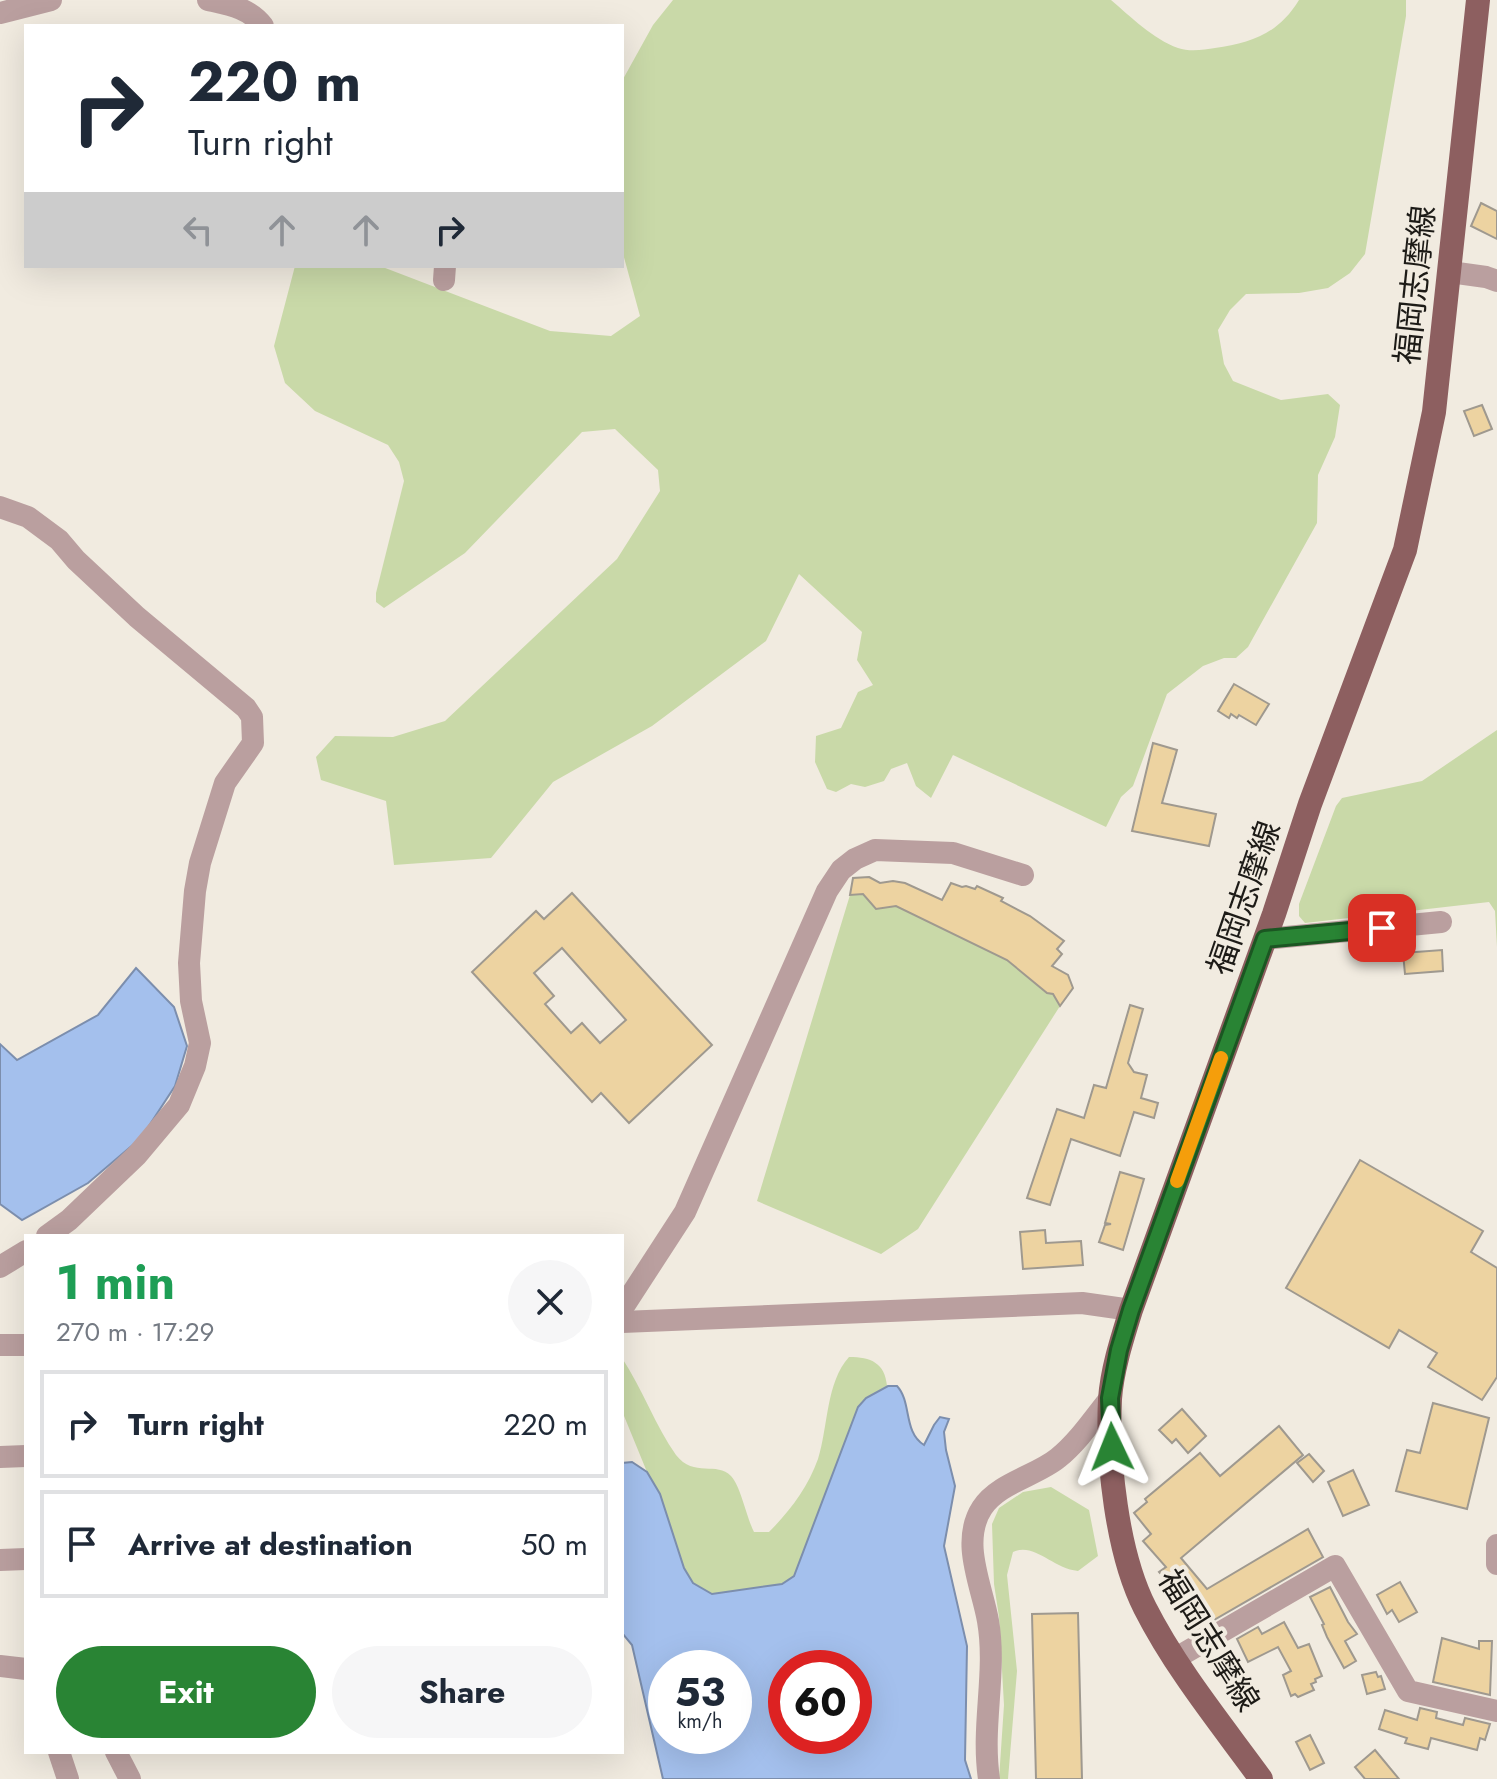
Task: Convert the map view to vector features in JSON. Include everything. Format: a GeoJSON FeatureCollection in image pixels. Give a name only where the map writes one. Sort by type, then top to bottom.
{"type":"FeatureCollection","features":[{"type":"Feature","properties":{"kind":"main road","name":"福岡志摩線"},"geometry":{"type":"LineString","coordinates":[[1261,1779],[1144,1607],[1127,1565],[1113,1472],[1110,1398],[1131,1310],[1265,939],[1310,804],[1405,550],[1434,412],[1478,0]]}},
{"type":"Feature","properties":{"kind":"street"},"geometry":{"type":"LineString","coordinates":[[0,13],[51,0]]}},
{"type":"Feature","properties":{"kind":"street"},"geometry":{"type":"LineString","coordinates":[[208,0],[240,8],[255,15],[262,24]]}},
{"type":"Feature","properties":{"kind":"street"},"geometry":{"type":"LineString","coordinates":[[1450,272],[1497,281]]}},
{"type":"Feature","properties":{"kind":"street"},"geometry":{"type":"LineString","coordinates":[[0,507],[28,517],[59,540],[137,617],[246,708],[252,717],[254,730],[253,743],[225,783],[197,877],[189,963],[191,1001],[200,1043],[188,1085],[179,1105],[137,1155],[49,1234]]}},
{"type":"Feature","properties":{"kind":"street"},"geometry":{"type":"LineString","coordinates":[[624,1306],[685,1212],[827,891],[841,870],[875,850],[953,853],[1023,875]]}},
{"type":"Feature","properties":{"kind":"street"},"geometry":{"type":"LineString","coordinates":[[1265,939],[1441,922]]}},
{"type":"Feature","properties":{"kind":"street"},"geometry":{"type":"LineString","coordinates":[[0,1267],[24,1252]]}},
{"type":"Feature","properties":{"kind":"street"},"geometry":{"type":"LineString","coordinates":[[624,1322],[1082,1303],[1131,1310]]}},
{"type":"Feature","properties":{"kind":"street"},"geometry":{"type":"LineString","coordinates":[[0,1345],[24,1345]]}},
{"type":"Feature","properties":{"kind":"street"},"geometry":{"type":"LineString","coordinates":[[989,1779],[985,1757],[991,1665],[988,1621],[975,1575],[974,1533],[982,1508],[999,1493],[1058,1458],[1110,1398]]}},
{"type":"Feature","properties":{"kind":"street"},"geometry":{"type":"LineString","coordinates":[[0,1457],[24,1456]]}},
{"type":"Feature","properties":{"kind":"street"},"geometry":{"type":"LineString","coordinates":[[1497,1545],[1497,1564]]}},
{"type":"Feature","properties":{"kind":"street"},"geometry":{"type":"LineString","coordinates":[[0,1560],[24,1559]]}},
{"type":"Feature","properties":{"kind":"street"},"geometry":{"type":"LineString","coordinates":[[1176,1658],[1335,1566],[1408,1691],[1497,1711]]}},
{"type":"Feature","properties":{"kind":"street"},"geometry":{"type":"LineString","coordinates":[[0,1666],[24,1669]]}},
{"type":"Feature","properties":{"kind":"street"},"geometry":{"type":"LineString","coordinates":[[60,1754],[68,1779]]}},
{"type":"Feature","properties":{"kind":"street"},"geometry":{"type":"LineString","coordinates":[[117,1754],[130,1779]]}},
{"type":"Feature","properties":{"kind":"green space"},"geometry":{"type":"Polygon","coordinates":[[[673,0],[1111,0],[1160,39],[1178,48],[1192,50],[1228,46],[1253,39],[1283,21],[1299,0],[1406,0],[1406,16],[1365,254],[1350,273],[1328,288],[1299,293],[1246,294],[1230,310],[1218,330],[1224,364],[1233,381],[1281,400],[1328,394],[1340,405],[1335,437],[1318,475],[1317,523],[1248,647],[1236,658],[1224,658],[1203,666],[1167,694],[1133,786],[1121,797],[1106,827],[953,755],[931,798],[916,786],[907,763],[891,769],[884,781],[865,787],[851,784],[836,792],[827,789],[815,762],[816,736],[841,728],[858,692],[873,685],[857,660],[862,632],[799,574],[766,641],[652,726],[553,782],[491,858],[394,865],[386,801],[321,780],[316,757],[335,736],[393,737],[445,721],[617,559],[660,491],[658,470],[615,429],[582,432],[465,553],[384,608],[376,602],[376,593],[404,481],[399,462],[388,445],[315,411],[285,383],[274,346],[294,268],[385,268],[550,331],[611,336],[640,316],[624,257],[624,77],[653,25],[673,0]]]}},
{"type":"Feature","properties":{"kind":"green space"},"geometry":{"type":"Polygon","coordinates":[[[1497,730],[1497,947],[1495,911],[1489,902],[1305,923],[1299,916],[1299,904],[1336,806],[1342,798],[1422,781],[1497,730]]]}},
{"type":"Feature","properties":{"kind":"green space"},"geometry":{"type":"Polygon","coordinates":[[[863,894],[878,907],[896,906],[1007,960],[1047,993],[1053,994],[1060,1006],[918,1229],[881,1254],[757,1201],[850,895],[863,894]]]}},
{"type":"Feature","properties":{"kind":"green space"},"geometry":{"type":"Polygon","coordinates":[[[849,1357],[870,1360],[880,1367],[887,1386],[866,1398],[858,1407],[794,1576],[782,1584],[712,1594],[693,1583],[684,1569],[660,1494],[647,1472],[624,1416],[624,1361],[676,1455],[690,1466],[719,1470],[731,1476],[754,1532],[769,1532],[798,1498],[809,1479],[818,1459],[832,1392],[841,1367],[849,1357]]]}},
{"type":"Feature","properties":{"kind":"green space"},"geometry":{"type":"Polygon","coordinates":[[[1051,1487],[1089,1510],[1098,1556],[1078,1571],[1028,1550],[1013,1552],[1007,1575],[1017,1671],[1008,1779],[999,1779],[1004,1705],[992,1524],[999,1508],[1023,1492],[1051,1487]]]}},
{"type":"Feature","properties":{"kind":"water"},"geometry":{"type":"Polygon","coordinates":[[[136,968],[174,1007],[187,1046],[175,1086],[141,1138],[88,1183],[22,1220],[0,1204],[0,1044],[17,1060],[98,1015],[136,968]]]}},
{"type":"Feature","properties":{"kind":"water"},"geometry":{"type":"Polygon","coordinates":[[[888,1386],[897,1386],[905,1400],[913,1433],[924,1445],[940,1417],[949,1419],[944,1432],[955,1486],[944,1546],[967,1646],[965,1760],[971,1779],[663,1779],[657,1754],[752,1754],[752,1650],[648,1650],[648,1714],[632,1645],[624,1635],[624,1463],[632,1462],[647,1472],[660,1494],[684,1568],[693,1583],[712,1594],[782,1584],[794,1576],[858,1407],[866,1398],[888,1386]]]}},
{"type":"Feature","properties":{"kind":"building"},"geometry":{"type":"Polygon","coordinates":[[[1481,203],[1497,211],[1497,239],[1471,226],[1481,203]]]}},
{"type":"Feature","properties":{"kind":"building"},"geometry":{"type":"Polygon","coordinates":[[[1482,405],[1492,429],[1474,436],[1464,411],[1482,405]]]}},
{"type":"Feature","properties":{"kind":"building"},"geometry":{"type":"Polygon","coordinates":[[[1234,684],[1269,704],[1256,725],[1239,715],[1237,718],[1231,714],[1229,718],[1218,711],[1234,684]]]}},
{"type":"Feature","properties":{"kind":"building"},"geometry":{"type":"Polygon","coordinates":[[[1153,743],[1177,750],[1162,803],[1216,814],[1209,846],[1132,831],[1153,743]]]}},
{"type":"Feature","properties":{"kind":"building"},"geometry":{"type":"Polygon","coordinates":[[[869,877],[880,883],[905,883],[942,900],[951,883],[975,889],[977,886],[1003,898],[1001,901],[1030,916],[1064,941],[1057,949],[1062,954],[1052,966],[1068,975],[1073,988],[1060,1006],[1053,994],[1047,993],[1007,960],[896,906],[876,909],[863,894],[850,895],[853,878],[869,877]]]}},
{"type":"Feature","properties":{"kind":"building"},"geometry":{"type":"Polygon","coordinates":[[[572,893],[712,1045],[629,1123],[601,1093],[592,1102],[472,972],[536,911],[544,919],[572,893]],[[562,948],[534,973],[554,996],[545,1004],[571,1033],[582,1023],[600,1043],[626,1020],[562,948]]]}},
{"type":"Feature","properties":{"kind":"building"},"geometry":{"type":"Polygon","coordinates":[[[1442,950],[1443,971],[1405,974],[1403,953],[1442,950]]]}},
{"type":"Feature","properties":{"kind":"building"},"geometry":{"type":"Polygon","coordinates":[[[1130,1005],[1143,1009],[1128,1063],[1134,1072],[1147,1075],[1141,1098],[1158,1103],[1154,1118],[1134,1112],[1120,1156],[1071,1139],[1050,1205],[1027,1198],[1057,1109],[1084,1118],[1094,1085],[1106,1088],[1130,1005]]]}},
{"type":"Feature","properties":{"kind":"building"},"geometry":{"type":"Polygon","coordinates":[[[1360,1160],[1483,1231],[1471,1252],[1497,1268],[1497,1377],[1482,1400],[1428,1367],[1437,1353],[1399,1330],[1389,1348],[1286,1288],[1360,1160]]]}},
{"type":"Feature","properties":{"kind":"building"},"geometry":{"type":"Polygon","coordinates":[[[1120,1172],[1144,1179],[1123,1250],[1099,1242],[1105,1225],[1111,1224],[1105,1223],[1120,1172]]]}},
{"type":"Feature","properties":{"kind":"building"},"geometry":{"type":"Polygon","coordinates":[[[1045,1230],[1046,1243],[1081,1241],[1083,1265],[1023,1269],[1020,1232],[1045,1230]]]}},
{"type":"Feature","properties":{"kind":"building"},"geometry":{"type":"Polygon","coordinates":[[[1433,1403],[1489,1418],[1467,1509],[1396,1491],[1407,1450],[1420,1453],[1433,1403]]]}},
{"type":"Feature","properties":{"kind":"building"},"geometry":{"type":"Polygon","coordinates":[[[1182,1409],[1206,1436],[1188,1453],[1176,1439],[1172,1443],[1159,1430],[1182,1409]]]}},
{"type":"Feature","properties":{"kind":"building"},"geometry":{"type":"Polygon","coordinates":[[[1279,1426],[1303,1455],[1181,1558],[1207,1589],[1308,1529],[1323,1557],[1195,1631],[1180,1605],[1185,1602],[1159,1572],[1166,1567],[1143,1541],[1151,1534],[1134,1513],[1147,1502],[1145,1499],[1200,1453],[1220,1476],[1279,1426]]]}},
{"type":"Feature","properties":{"kind":"building"},"geometry":{"type":"Polygon","coordinates":[[[1309,1454],[1324,1471],[1313,1482],[1297,1463],[1309,1454]]]}},
{"type":"Feature","properties":{"kind":"building"},"geometry":{"type":"Polygon","coordinates":[[[1353,1470],[1369,1505],[1343,1516],[1328,1482],[1353,1470]]]}},
{"type":"Feature","properties":{"kind":"building"},"geometry":{"type":"Polygon","coordinates":[[[1400,1582],[1417,1612],[1399,1622],[1392,1610],[1387,1614],[1377,1595],[1400,1582]]]}},
{"type":"Feature","properties":{"kind":"building"},"geometry":{"type":"Polygon","coordinates":[[[1330,1587],[1357,1634],[1345,1641],[1356,1661],[1344,1668],[1310,1597],[1330,1587]]]}},
{"type":"Feature","properties":{"kind":"building"},"geometry":{"type":"Polygon","coordinates":[[[1078,1613],[1082,1779],[1036,1779],[1032,1614],[1078,1613]]]}},
{"type":"Feature","properties":{"kind":"building"},"geometry":{"type":"Polygon","coordinates":[[[1284,1622],[1298,1648],[1309,1644],[1322,1676],[1311,1684],[1314,1690],[1298,1697],[1295,1694],[1291,1696],[1283,1675],[1291,1671],[1278,1647],[1248,1662],[1237,1639],[1258,1627],[1262,1634],[1284,1622]]]}},
{"type":"Feature","properties":{"kind":"building"},"geometry":{"type":"Polygon","coordinates":[[[1442,1638],[1479,1649],[1479,1641],[1492,1641],[1490,1695],[1433,1682],[1442,1638]]]}},
{"type":"Feature","properties":{"kind":"building"},"geometry":{"type":"Polygon","coordinates":[[[1376,1672],[1378,1677],[1381,1676],[1385,1689],[1367,1694],[1362,1675],[1376,1672]]]}},
{"type":"Feature","properties":{"kind":"building"},"geometry":{"type":"Polygon","coordinates":[[[1420,1708],[1437,1712],[1436,1718],[1463,1725],[1465,1718],[1490,1724],[1485,1740],[1480,1738],[1477,1750],[1431,1738],[1428,1749],[1405,1743],[1407,1738],[1379,1729],[1385,1710],[1417,1720],[1420,1708]]]}},
{"type":"Feature","properties":{"kind":"building"},"geometry":{"type":"Polygon","coordinates":[[[1310,1735],[1324,1763],[1310,1770],[1296,1742],[1310,1735]]]}},
{"type":"Feature","properties":{"kind":"building"},"geometry":{"type":"Polygon","coordinates":[[[1375,1750],[1399,1779],[1365,1779],[1355,1767],[1375,1750]]]}},
{"type":"Feature","properties":{"kind":"slow traffic"},"geometry":{"type":"LineString","coordinates":[[1177,1181],[1221,1058]]}},
{"type":"Feature","properties":{"kind":"route"},"geometry":{"type":"LineString","coordinates":[[1112,1447],[1110,1398],[1131,1310],[1265,939],[1382,928]]}}]}
